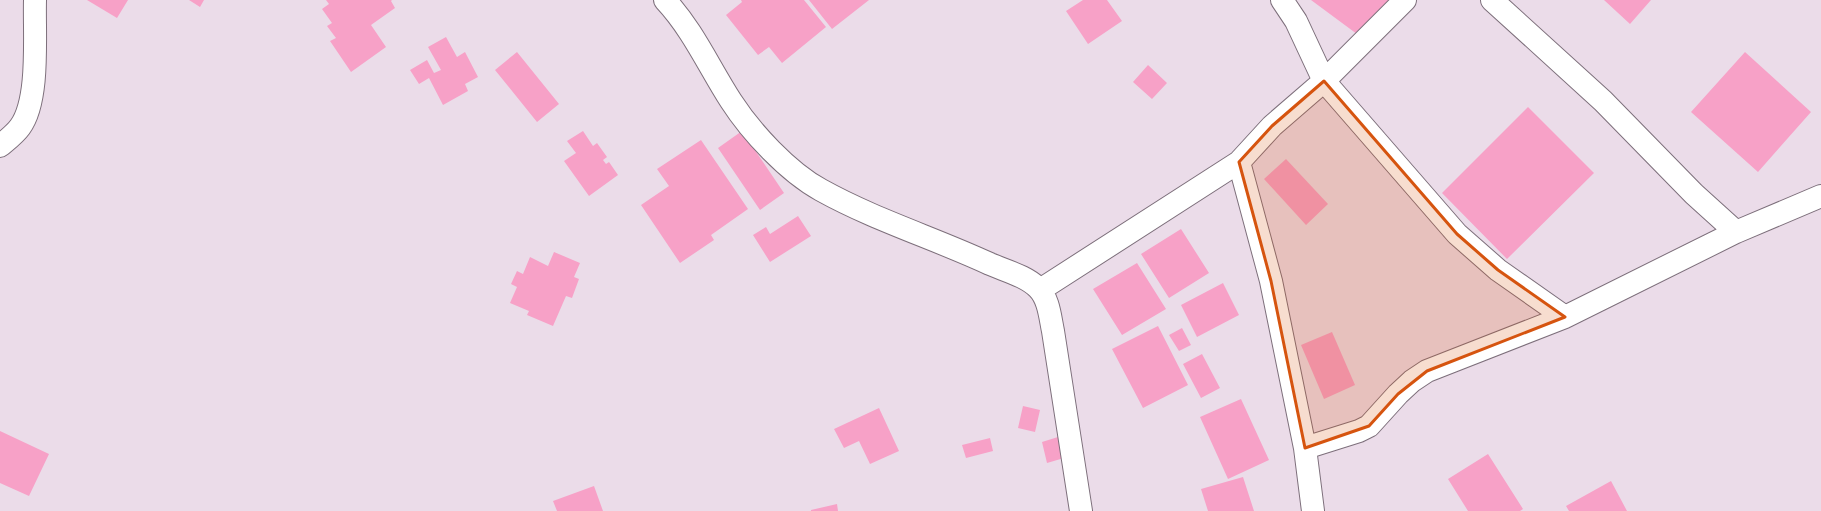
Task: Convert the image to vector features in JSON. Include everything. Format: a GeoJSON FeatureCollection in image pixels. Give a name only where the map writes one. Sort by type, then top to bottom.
{"type":"FeatureCollection","features":[{"type":"Feature","properties":{"kind":"street"},"geometry":{"type":"LineString","coordinates":[[0,146],[20,126],[31,105],[35,76],[35,0]]}},
{"type":"Feature","properties":{"kind":"street"},"geometry":{"type":"LineString","coordinates":[[665,0],[682,19],[732,102],[758,138],[787,165],[819,189],[860,211],[975,257],[1032,282],[1040,290],[1046,302],[1053,331],[1081,511]]}},
{"type":"Feature","properties":{"kind":"street"},"geometry":{"type":"LineString","coordinates":[[1282,0],[1296,21],[1324,81],[1457,234],[1498,270],[1565,317]]}},
{"type":"Feature","properties":{"kind":"street"},"geometry":{"type":"LineString","coordinates":[[1040,290],[1239,162],[1272,126],[1324,81],[1406,0]]}},
{"type":"Feature","properties":{"kind":"street"},"geometry":{"type":"LineString","coordinates":[[1492,0],[1603,101],[1694,194],[1736,232]]}},
{"type":"Feature","properties":{"kind":"street"},"geometry":{"type":"LineString","coordinates":[[1239,162],[1271,281],[1305,448],[1313,511]]}},
{"type":"Feature","properties":{"kind":"street"},"geometry":{"type":"LineString","coordinates":[[1305,448],[1359,431],[1369,426],[1398,394],[1412,381],[1427,371],[1565,317],[1736,232],[1821,196]]}},
{"type":"Feature","properties":{"kind":"highlighted area"},"geometry":{"type":"Polygon","coordinates":[[[1324,81],[1457,234],[1498,270],[1565,317],[1427,371],[1398,394],[1369,426],[1305,448],[1271,281],[1239,162],[1272,126],[1324,81]]]}},
{"type":"Feature","properties":{"kind":"building"},"geometry":{"type":"Polygon","coordinates":[[[87,0],[128,0],[117,18],[87,0]]]}},
{"type":"Feature","properties":{"kind":"building"},"geometry":{"type":"Polygon","coordinates":[[[189,0],[204,0],[200,7],[189,0]]]}},
{"type":"Feature","properties":{"kind":"building"},"geometry":{"type":"Polygon","coordinates":[[[326,0],[392,0],[391,1],[395,8],[371,25],[386,47],[351,72],[330,41],[336,38],[327,26],[332,23],[322,9],[329,4],[326,0]]]}},
{"type":"Feature","properties":{"kind":"building"},"geometry":{"type":"Polygon","coordinates":[[[741,0],[804,0],[826,27],[782,63],[769,47],[758,55],[726,15],[742,2],[741,0]]]}},
{"type":"Feature","properties":{"kind":"building"},"geometry":{"type":"Polygon","coordinates":[[[809,0],[869,0],[832,29],[809,0]]]}},
{"type":"Feature","properties":{"kind":"building"},"geometry":{"type":"Polygon","coordinates":[[[1083,0],[1107,0],[1122,21],[1088,44],[1066,11],[1083,0]]]}},
{"type":"Feature","properties":{"kind":"building"},"geometry":{"type":"Polygon","coordinates":[[[1311,0],[1389,0],[1361,37],[1311,0]]]}},
{"type":"Feature","properties":{"kind":"building"},"geometry":{"type":"Polygon","coordinates":[[[1604,0],[1651,0],[1630,24],[1604,0]]]}},
{"type":"Feature","properties":{"kind":"building"},"geometry":{"type":"Polygon","coordinates":[[[446,37],[457,57],[465,52],[478,77],[465,84],[468,91],[443,105],[429,78],[419,84],[410,70],[427,60],[434,73],[441,70],[428,47],[446,37]]]}},
{"type":"Feature","properties":{"kind":"building"},"geometry":{"type":"Polygon","coordinates":[[[517,52],[559,104],[537,122],[495,70],[517,52]]]}},
{"type":"Feature","properties":{"kind":"building"},"geometry":{"type":"Polygon","coordinates":[[[1745,52],[1811,112],[1758,172],[1691,112],[1745,52]]]}},
{"type":"Feature","properties":{"kind":"building"},"geometry":{"type":"Polygon","coordinates":[[[1148,65],[1167,83],[1152,99],[1133,82],[1148,65]]]}},
{"type":"Feature","properties":{"kind":"building"},"geometry":{"type":"Polygon","coordinates":[[[1528,107],[1594,173],[1507,259],[1442,193],[1528,107]]]}},
{"type":"Feature","properties":{"kind":"building"},"geometry":{"type":"Polygon","coordinates":[[[583,131],[593,146],[597,143],[607,157],[603,160],[606,164],[609,162],[618,175],[589,196],[564,161],[576,153],[567,141],[583,131]]]}},
{"type":"Feature","properties":{"kind":"building"},"geometry":{"type":"Polygon","coordinates":[[[742,131],[784,193],[760,210],[718,148],[742,131]]]}},
{"type":"Feature","properties":{"kind":"building"},"geometry":{"type":"Polygon","coordinates":[[[701,140],[748,209],[711,235],[714,240],[680,263],[641,205],[669,186],[657,169],[701,140]]]}},
{"type":"Feature","properties":{"kind":"building"},"geometry":{"type":"Polygon","coordinates":[[[1286,159],[1328,204],[1306,225],[1264,179],[1286,159]]]}},
{"type":"Feature","properties":{"kind":"building"},"geometry":{"type":"Polygon","coordinates":[[[798,216],[811,236],[770,262],[753,235],[766,227],[770,234],[798,216]]]}},
{"type":"Feature","properties":{"kind":"building"},"geometry":{"type":"Polygon","coordinates":[[[1181,229],[1209,273],[1169,298],[1141,254],[1181,229]]]}},
{"type":"Feature","properties":{"kind":"building"},"geometry":{"type":"Polygon","coordinates":[[[554,252],[580,263],[574,277],[579,279],[572,298],[566,296],[553,326],[527,315],[529,311],[510,303],[517,287],[511,284],[517,271],[523,274],[530,257],[548,266],[554,252]]]}},
{"type":"Feature","properties":{"kind":"building"},"geometry":{"type":"Polygon","coordinates":[[[1137,263],[1166,309],[1122,335],[1093,289],[1137,263]]]}},
{"type":"Feature","properties":{"kind":"building"},"geometry":{"type":"Polygon","coordinates":[[[1223,283],[1239,315],[1197,337],[1181,305],[1223,283]]]}},
{"type":"Feature","properties":{"kind":"building"},"geometry":{"type":"Polygon","coordinates":[[[1158,326],[1188,385],[1143,408],[1112,349],[1158,326]]]}},
{"type":"Feature","properties":{"kind":"building"},"geometry":{"type":"Polygon","coordinates":[[[1182,328],[1191,345],[1179,351],[1169,335],[1182,328]]]}},
{"type":"Feature","properties":{"kind":"building"},"geometry":{"type":"Polygon","coordinates":[[[1332,332],[1355,385],[1324,399],[1301,345],[1332,332]]]}},
{"type":"Feature","properties":{"kind":"building"},"geometry":{"type":"Polygon","coordinates":[[[1202,354],[1220,388],[1201,398],[1183,364],[1202,354]]]}},
{"type":"Feature","properties":{"kind":"building"},"geometry":{"type":"Polygon","coordinates":[[[1241,399],[1269,460],[1228,479],[1200,417],[1241,399]]]}},
{"type":"Feature","properties":{"kind":"building"},"geometry":{"type":"Polygon","coordinates":[[[1023,406],[1040,410],[1035,432],[1018,428],[1023,406]]]}},
{"type":"Feature","properties":{"kind":"building"},"geometry":{"type":"Polygon","coordinates":[[[879,408],[899,451],[870,464],[859,441],[844,448],[834,429],[879,408]]]}},
{"type":"Feature","properties":{"kind":"building"},"geometry":{"type":"Polygon","coordinates":[[[0,431],[49,454],[29,496],[0,483],[0,431]]]}},
{"type":"Feature","properties":{"kind":"building"},"geometry":{"type":"Polygon","coordinates":[[[1058,437],[1064,458],[1047,463],[1042,442],[1058,437]]]}},
{"type":"Feature","properties":{"kind":"building"},"geometry":{"type":"Polygon","coordinates":[[[990,438],[993,451],[966,458],[962,445],[990,438]]]}},
{"type":"Feature","properties":{"kind":"building"},"geometry":{"type":"Polygon","coordinates":[[[1488,454],[1523,509],[1520,511],[1468,511],[1448,479],[1488,454]]]}},
{"type":"Feature","properties":{"kind":"building"},"geometry":{"type":"Polygon","coordinates":[[[1243,477],[1254,511],[1208,511],[1201,489],[1243,477]]]}},
{"type":"Feature","properties":{"kind":"building"},"geometry":{"type":"Polygon","coordinates":[[[1611,481],[1627,511],[1569,511],[1566,506],[1611,481]]]}},
{"type":"Feature","properties":{"kind":"building"},"geometry":{"type":"Polygon","coordinates":[[[594,486],[603,511],[557,511],[553,501],[594,486]]]}},
{"type":"Feature","properties":{"kind":"building"},"geometry":{"type":"Polygon","coordinates":[[[837,504],[838,511],[811,511],[811,510],[837,504]]]}}]}
